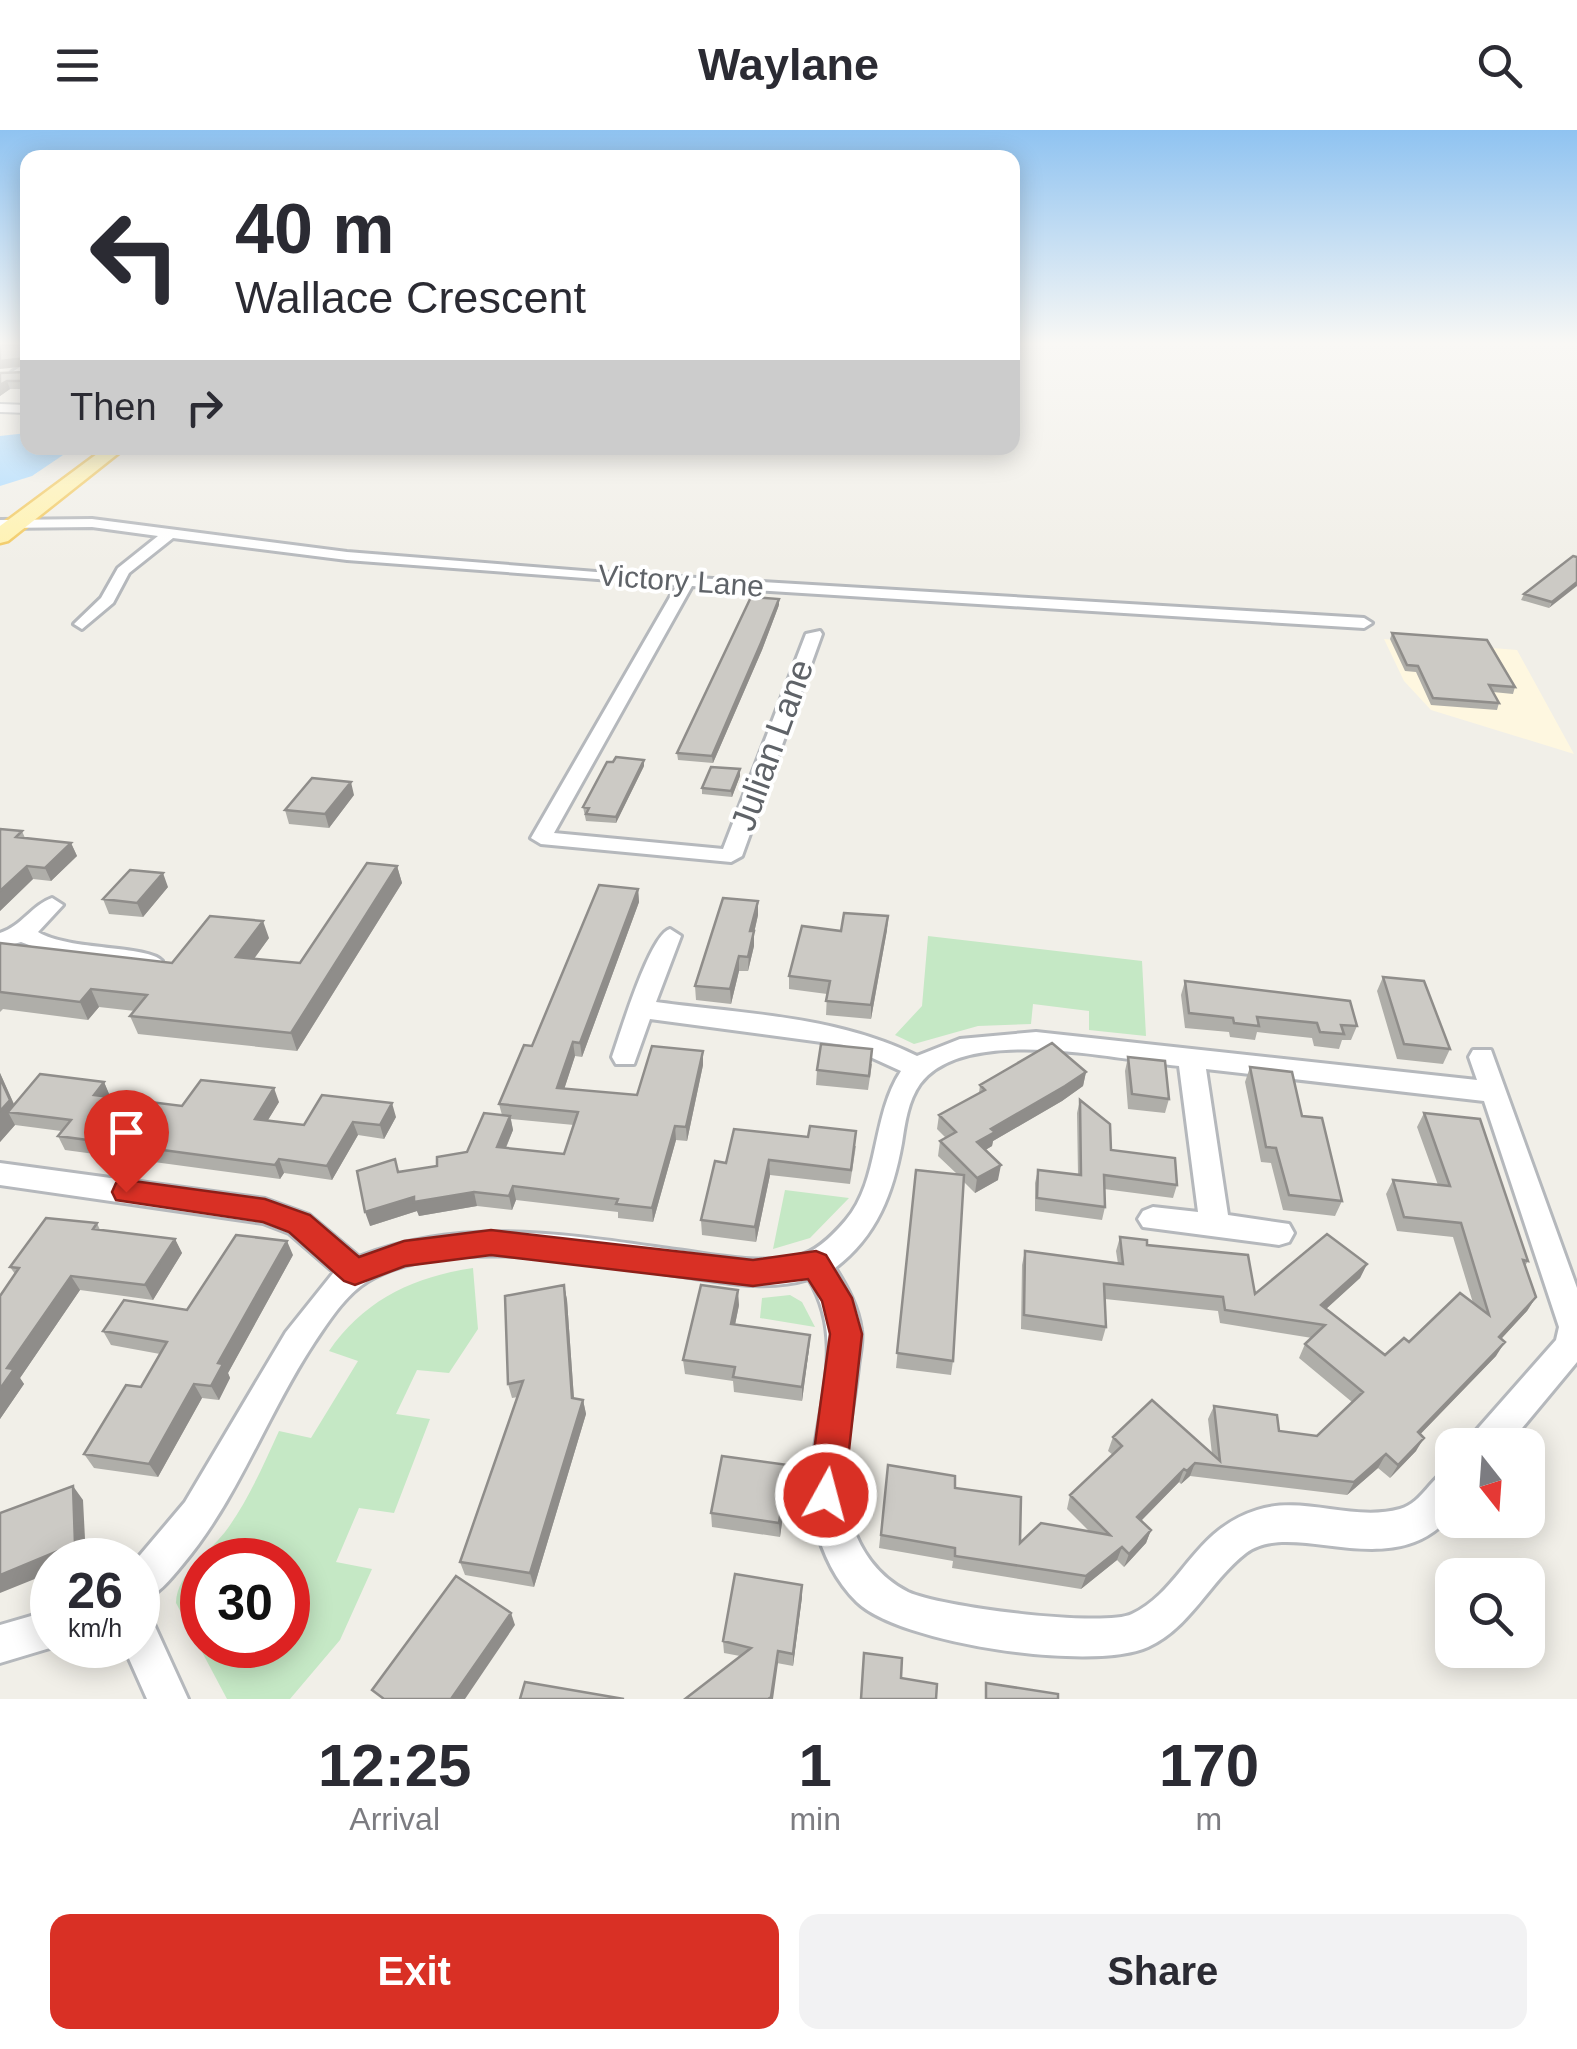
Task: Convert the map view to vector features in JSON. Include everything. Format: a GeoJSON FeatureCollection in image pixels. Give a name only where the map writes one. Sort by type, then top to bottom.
{"type":"FeatureCollection","features":[{"type":"Feature","properties":{"kind":"main road"},"geometry":{"type":"LineString","coordinates":[[5,528],[107,455]]}},
{"type":"Feature","properties":{"kind":"main road"},"geometry":{"type":"LineString","coordinates":[[47,501],[122,455]]}},
{"type":"Feature","properties":{"kind":"street","name":"Victory Lane"},"geometry":{"type":"LineString","coordinates":[[5,528],[92,523],[347,556],[1364,623]]}},
{"type":"Feature","properties":{"kind":"street"},"geometry":{"type":"LineString","coordinates":[[82,624],[108,600],[123,570],[169,534]]}},
{"type":"Feature","properties":{"kind":"street","name":"Julian Lane"},"geometry":{"type":"LineString","coordinates":[[687,581],[542,838],[731,856],[814,634]]}},
{"type":"Feature","properties":{"kind":"street"},"geometry":{"type":"LineString","coordinates":[[0,941],[24,932],[52,904]]}},
{"type":"Feature","properties":{"kind":"street"},"geometry":{"type":"LineString","coordinates":[[24,932],[35,942],[54,948],[166,964]]}},
{"type":"Feature","properties":{"kind":"street"},"geometry":{"type":"LineString","coordinates":[[625,1058],[670,936]]}},
{"type":"Feature","properties":{"kind":"street"},"geometry":{"type":"LineString","coordinates":[[641,1009],[846,1036],[918,1068]]}},
{"type":"Feature","properties":{"kind":"street"},"geometry":{"type":"LineString","coordinates":[[160,1563],[205,1504],[324,1303],[355,1272],[404,1254],[491,1242],[753,1273],[786,1272],[816,1264],[862,1224],[877,1196],[902,1088],[918,1068],[949,1052],[1005,1041],[1493,1092]]}},
{"type":"Feature","properties":{"kind":"street"},"geometry":{"type":"LineString","coordinates":[[1482,1057],[1575,1327],[1570,1347],[1501,1428]]}},
{"type":"Feature","properties":{"kind":"street"},"geometry":{"type":"LineString","coordinates":[[1191,1058],[1215,1227]]}},
{"type":"Feature","properties":{"kind":"street"},"geometry":{"type":"LineString","coordinates":[[0,1174],[265,1211],[300,1224],[355,1272]]}},
{"type":"Feature","properties":{"kind":"street"},"geometry":{"type":"LineString","coordinates":[[1153,1219],[1279,1234]]}},
{"type":"Feature","properties":{"kind":"street"},"geometry":{"type":"LineString","coordinates":[[816,1264],[837,1298],[846,1334],[826,1495],[830,1519],[840,1548],[871,1589],[896,1608],[929,1622],[1100,1640],[1137,1632],[1164,1614],[1231,1543],[1251,1529],[1272,1524],[1348,1531],[1390,1528],[1427,1515],[1435,1505]]}},
{"type":"Feature","properties":{"kind":"street"},"geometry":{"type":"LineString","coordinates":[[0,1644],[30,1635]]}},
{"type":"Feature","properties":{"kind":"street"},"geometry":{"type":"LineString","coordinates":[[154,1668],[168,1699]]}},
{"type":"Feature","properties":{"kind":"shaded area"},"geometry":{"type":"Polygon","coordinates":[[[1384,639],[1517,650],[1574,754],[1431,710],[1404,681],[1384,639]]]}},
{"type":"Feature","properties":{"kind":"green space"},"geometry":{"type":"Polygon","coordinates":[[[928,936],[1142,961],[1146,1036],[1089,1030],[1089,1011],[1033,1004],[1031,1024],[978,1026],[914,1044],[895,1035],[922,1006],[928,936]]]}},
{"type":"Feature","properties":{"kind":"green space"},"geometry":{"type":"Polygon","coordinates":[[[785,1190],[849,1198],[810,1238],[773,1249],[785,1190]]]}},
{"type":"Feature","properties":{"kind":"green space"},"geometry":{"type":"Polygon","coordinates":[[[473,1268],[478,1329],[449,1373],[417,1370],[396,1414],[430,1419],[394,1513],[359,1508],[336,1562],[372,1569],[340,1640],[290,1699],[227,1699],[211,1668],[310,1668],[310,1538],[220,1538],[256,1481],[279,1431],[311,1438],[358,1361],[329,1351],[343,1333],[374,1305],[430,1278],[473,1268]]]}},
{"type":"Feature","properties":{"kind":"green space"},"geometry":{"type":"Polygon","coordinates":[[[790,1295],[802,1302],[815,1327],[760,1318],[762,1298],[790,1295]]]}},
{"type":"Feature","properties":{"kind":"water"},"geometry":{"type":"Polygon","coordinates":[[[20,434],[20,455],[63,455],[32,476],[0,486],[0,436],[20,434]]]}},
{"type":"Feature","properties":{"kind":"building"},"geometry":{"type":"Polygon","coordinates":[[[1573,556],[1577,557],[1577,582],[1552,602],[1524,594],[1573,556]]]}},
{"type":"Feature","properties":{"kind":"building"},"geometry":{"type":"Polygon","coordinates":[[[751,597],[779,599],[712,756],[677,753],[751,597]]]}},
{"type":"Feature","properties":{"kind":"building"},"geometry":{"type":"Polygon","coordinates":[[[1392,633],[1487,640],[1515,687],[1489,685],[1499,703],[1433,698],[1418,666],[1407,665],[1392,633]]]}},
{"type":"Feature","properties":{"kind":"building"},"geometry":{"type":"Polygon","coordinates":[[[616,757],[644,760],[616,817],[586,814],[589,808],[583,807],[607,762],[616,757]]]}},
{"type":"Feature","properties":{"kind":"building"},"geometry":{"type":"Polygon","coordinates":[[[711,767],[740,769],[731,791],[702,788],[711,767]]]}},
{"type":"Feature","properties":{"kind":"building"},"geometry":{"type":"Polygon","coordinates":[[[312,778],[351,782],[325,814],[285,810],[312,778]]]}},
{"type":"Feature","properties":{"kind":"building"},"geometry":{"type":"Polygon","coordinates":[[[0,829],[22,831],[16,837],[71,843],[45,868],[27,866],[0,891],[0,829]]]}},
{"type":"Feature","properties":{"kind":"building"},"geometry":{"type":"Polygon","coordinates":[[[367,863],[397,866],[291,1033],[130,1016],[147,995],[91,989],[80,1002],[0,992],[0,943],[172,963],[210,916],[263,921],[236,957],[300,963],[367,863]]]}},
{"type":"Feature","properties":{"kind":"building"},"geometry":{"type":"Polygon","coordinates":[[[130,870],[163,873],[137,903],[103,899],[130,870]]]}},
{"type":"Feature","properties":{"kind":"building"},"geometry":{"type":"Polygon","coordinates":[[[599,885],[638,889],[580,1043],[573,1042],[557,1088],[637,1095],[652,1046],[703,1051],[686,1127],[675,1126],[652,1208],[616,1204],[618,1199],[513,1186],[509,1196],[474,1192],[414,1202],[414,1197],[365,1212],[357,1171],[395,1159],[398,1172],[437,1166],[437,1157],[467,1152],[484,1113],[510,1116],[497,1147],[564,1154],[578,1112],[499,1104],[524,1045],[532,1046],[599,885]]]}},
{"type":"Feature","properties":{"kind":"building"},"geometry":{"type":"Polygon","coordinates":[[[723,898],[758,901],[748,957],[739,956],[730,989],[695,986],[723,898]]]}},
{"type":"Feature","properties":{"kind":"building"},"geometry":{"type":"Polygon","coordinates":[[[844,913],[888,916],[871,1005],[826,1001],[830,981],[789,976],[802,926],[841,931],[844,913]]]}},
{"type":"Feature","properties":{"kind":"building"},"geometry":{"type":"Polygon","coordinates":[[[1383,977],[1424,981],[1450,1049],[1404,1044],[1383,977]]]}},
{"type":"Feature","properties":{"kind":"building"},"geometry":{"type":"Polygon","coordinates":[[[1185,981],[1350,1001],[1357,1026],[1341,1025],[1344,1034],[1320,1032],[1317,1023],[1257,1017],[1259,1026],[1234,1023],[1233,1018],[1189,1013],[1185,981]]]}},
{"type":"Feature","properties":{"kind":"building"},"geometry":{"type":"Polygon","coordinates":[[[1052,1043],[1086,1072],[991,1129],[995,1132],[977,1142],[1001,1165],[977,1178],[940,1141],[956,1132],[939,1115],[985,1090],[980,1085],[1052,1043]]]}},
{"type":"Feature","properties":{"kind":"building"},"geometry":{"type":"Polygon","coordinates":[[[821,1044],[872,1049],[869,1076],[817,1070],[821,1044]]]}},
{"type":"Feature","properties":{"kind":"building"},"geometry":{"type":"Polygon","coordinates":[[[1128,1057],[1165,1061],[1169,1099],[1132,1094],[1128,1057]]]}},
{"type":"Feature","properties":{"kind":"building"},"geometry":{"type":"Polygon","coordinates":[[[1250,1067],[1292,1072],[1302,1116],[1322,1118],[1342,1201],[1289,1195],[1276,1148],[1266,1147],[1250,1067]]]}},
{"type":"Feature","properties":{"kind":"building"},"geometry":{"type":"Polygon","coordinates":[[[40,1074],[104,1082],[94,1095],[182,1106],[201,1080],[274,1088],[255,1119],[304,1125],[322,1095],[392,1103],[380,1125],[353,1122],[327,1166],[279,1159],[275,1165],[58,1136],[71,1120],[8,1112],[40,1074]]]}},
{"type":"Feature","properties":{"kind":"building"},"geometry":{"type":"Polygon","coordinates":[[[0,1078],[10,1100],[0,1111],[0,1078]]]}},
{"type":"Feature","properties":{"kind":"building"},"geometry":{"type":"Polygon","coordinates":[[[1080,1100],[1110,1124],[1111,1150],[1175,1158],[1177,1185],[1104,1175],[1105,1207],[1037,1198],[1038,1170],[1081,1175],[1080,1100]]]}},
{"type":"Feature","properties":{"kind":"building"},"geometry":{"type":"Polygon","coordinates":[[[1424,1113],[1480,1119],[1528,1261],[1523,1260],[1536,1297],[1499,1337],[1505,1342],[1418,1432],[1424,1438],[1398,1465],[1386,1454],[1354,1482],[1195,1463],[1187,1471],[1184,1469],[1137,1517],[1151,1530],[1129,1554],[1122,1547],[1086,1576],[955,1556],[955,1548],[881,1535],[888,1465],[955,1476],[955,1488],[1021,1497],[1020,1543],[1041,1523],[1110,1535],[1070,1495],[1122,1446],[1113,1437],[1152,1400],[1220,1461],[1214,1406],[1277,1415],[1279,1431],[1317,1436],[1363,1392],[1305,1344],[1325,1325],[1225,1310],[1223,1297],[1104,1284],[1106,1327],[1024,1315],[1025,1251],[1123,1264],[1120,1237],[1147,1240],[1147,1245],[1248,1255],[1255,1294],[1327,1234],[1367,1264],[1321,1305],[1385,1355],[1404,1338],[1409,1342],[1460,1293],[1489,1315],[1461,1223],[1404,1217],[1393,1180],[1450,1186],[1424,1113]]]}},
{"type":"Feature","properties":{"kind":"building"},"geometry":{"type":"Polygon","coordinates":[[[810,1126],[856,1131],[851,1170],[769,1160],[755,1227],[701,1220],[715,1161],[726,1163],[734,1129],[808,1137],[810,1126]]]}},
{"type":"Feature","properties":{"kind":"building"},"geometry":{"type":"Polygon","coordinates":[[[916,1170],[964,1175],[953,1361],[897,1353],[916,1170]]]}},
{"type":"Feature","properties":{"kind":"building"},"geometry":{"type":"Polygon","coordinates":[[[46,1218],[97,1223],[93,1229],[175,1239],[145,1285],[71,1276],[7,1368],[14,1369],[0,1389],[0,1296],[19,1268],[10,1267],[46,1218]]]}},
{"type":"Feature","properties":{"kind":"building"},"geometry":{"type":"Polygon","coordinates":[[[236,1235],[287,1241],[218,1363],[223,1364],[211,1386],[194,1384],[149,1464],[84,1454],[126,1385],[141,1387],[167,1342],[103,1331],[124,1300],[187,1310],[236,1235]]]}},
{"type":"Feature","properties":{"kind":"building"},"geometry":{"type":"Polygon","coordinates":[[[564,1285],[572,1398],[583,1400],[530,1573],[460,1562],[523,1381],[508,1384],[505,1296],[564,1285]]]}},
{"type":"Feature","properties":{"kind":"building"},"geometry":{"type":"Polygon","coordinates":[[[701,1285],[738,1290],[731,1324],[810,1335],[802,1387],[733,1377],[735,1367],[683,1360],[701,1285]]]}},
{"type":"Feature","properties":{"kind":"building"},"geometry":{"type":"Polygon","coordinates":[[[722,1456],[788,1465],[779,1523],[711,1513],[722,1456]]]}},
{"type":"Feature","properties":{"kind":"building"},"geometry":{"type":"Polygon","coordinates":[[[73,1486],[75,1538],[30,1538],[30,1563],[0,1575],[0,1513],[73,1486]]]}},
{"type":"Feature","properties":{"kind":"building"},"geometry":{"type":"Polygon","coordinates":[[[735,1574],[802,1585],[793,1654],[778,1651],[768,1699],[685,1699],[751,1648],[723,1641],[735,1574]]]}},
{"type":"Feature","properties":{"kind":"building"},"geometry":{"type":"Polygon","coordinates":[[[456,1576],[511,1613],[451,1699],[384,1699],[372,1690],[456,1576]]]}},
{"type":"Feature","properties":{"kind":"building"},"geometry":{"type":"Polygon","coordinates":[[[864,1653],[902,1658],[901,1678],[937,1684],[936,1699],[861,1699],[864,1653]]]}},
{"type":"Feature","properties":{"kind":"building"},"geometry":{"type":"Polygon","coordinates":[[[525,1682],[624,1699],[520,1699],[525,1682]]]}},
{"type":"Feature","properties":{"kind":"building"},"geometry":{"type":"Polygon","coordinates":[[[986,1683],[1058,1694],[1058,1699],[986,1699],[986,1683]]]}},
{"type":"Feature","properties":{"kind":"route"},"geometry":{"type":"LineString","coordinates":[[126,1192],[265,1211],[300,1224],[355,1272],[404,1254],[491,1242],[753,1273],[786,1272],[816,1264],[837,1298],[846,1334],[826,1495]]}}]}
